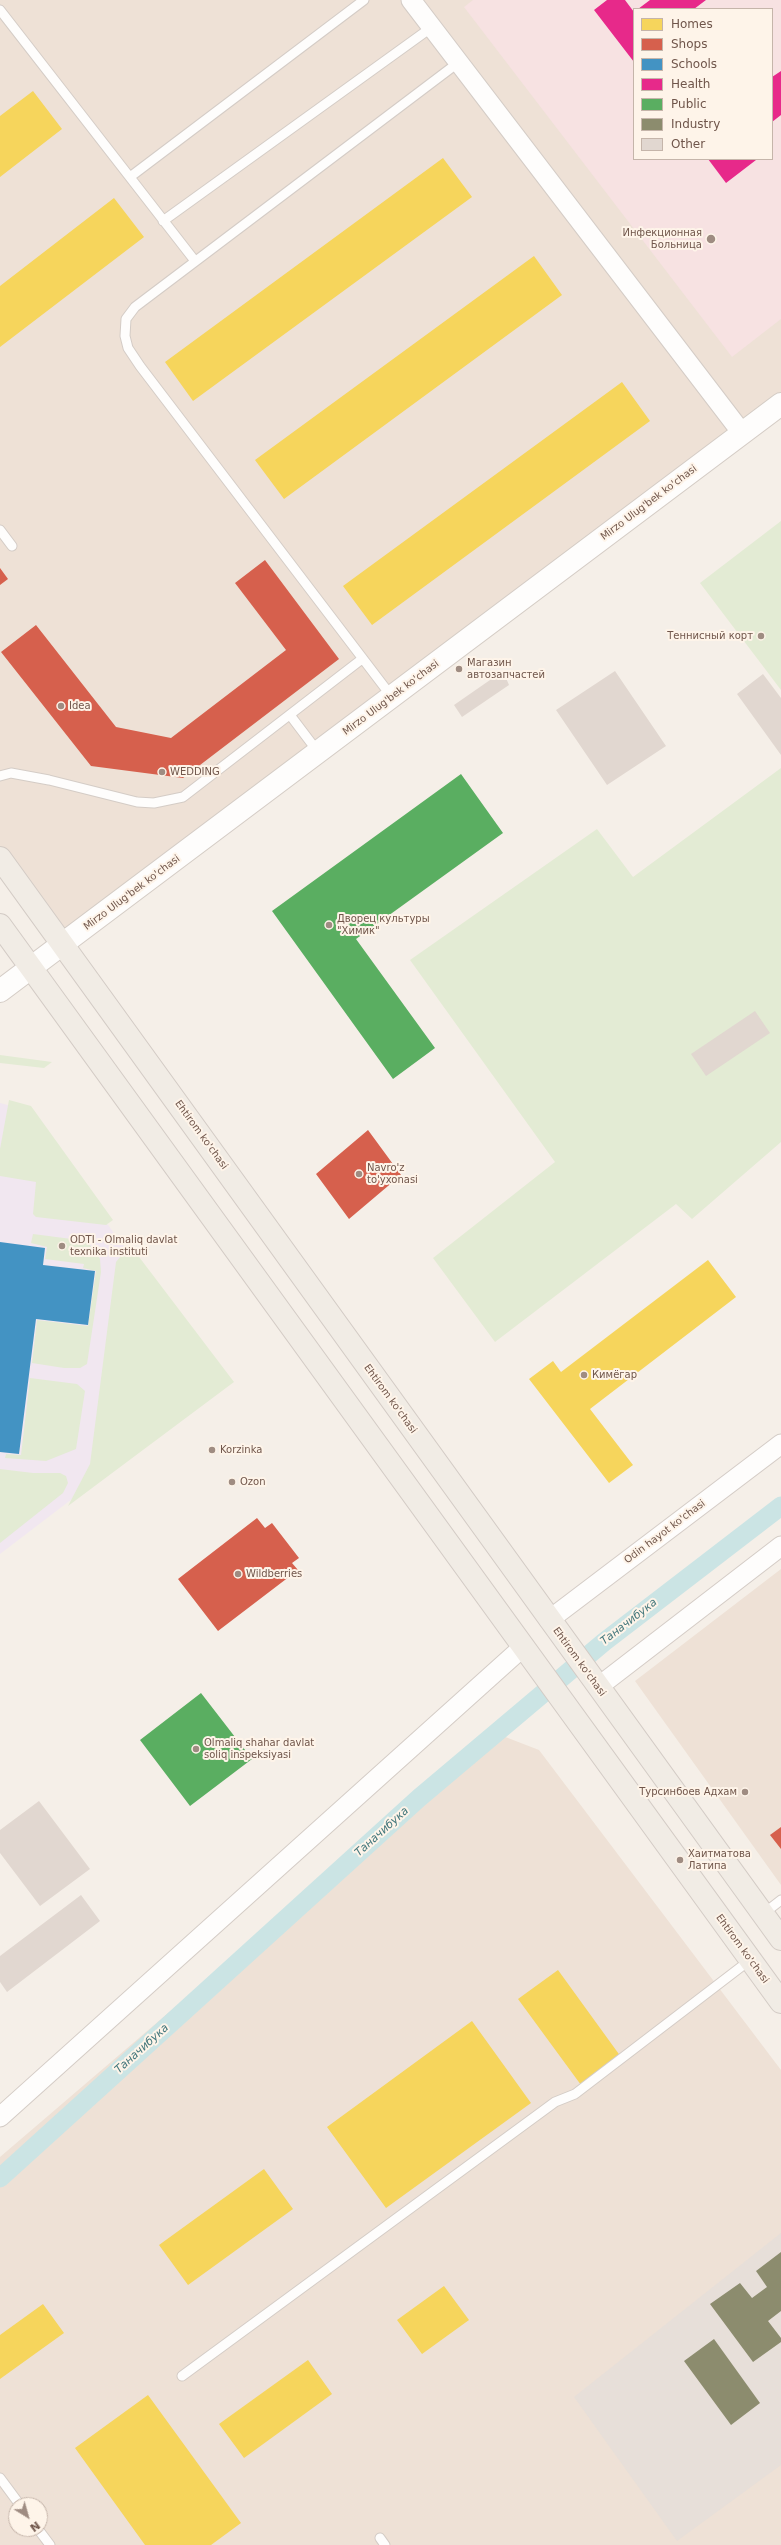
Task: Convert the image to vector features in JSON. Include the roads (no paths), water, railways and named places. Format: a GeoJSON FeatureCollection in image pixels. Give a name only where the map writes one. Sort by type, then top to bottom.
{"type":"FeatureCollection","features":[{"type":"Feature","properties":{"kind":"main road","name":"Mirzo Ulug'bek ko'chasi"},"geometry":{"type":"LineString","coordinates":[[0,991],[781,404]]}},
{"type":"Feature","properties":{"kind":"main road","name":"Ehtirom ko'chasi"},"geometry":{"type":"LineString","coordinates":[[0,858],[64,944],[549,1620],[781,1939]]}},
{"type":"Feature","properties":{"kind":"main road","name":"Ehtirom ko'chasi"},"geometry":{"type":"LineString","coordinates":[[0,925],[568,1711],[781,2002]]}},
{"type":"Feature","properties":{"kind":"street"},"geometry":{"type":"LineString","coordinates":[[411,0],[742,432]]}},
{"type":"Feature","properties":{"kind":"street","name":"Odin hayot ko'chasi"},"geometry":{"type":"LineString","coordinates":[[549,1620],[781,1444]]}},
{"type":"Feature","properties":{"kind":"street"},"geometry":{"type":"LineString","coordinates":[[598,1687],[781,1546]]}},
{"type":"Feature","properties":{"kind":"street"},"geometry":{"type":"LineString","coordinates":[[0,2117],[526,1652]]}},
{"type":"Feature","properties":{"kind":"lane"},"geometry":{"type":"LineString","coordinates":[[130,177],[364,0]]}},
{"type":"Feature","properties":{"kind":"lane"},"geometry":{"type":"LineString","coordinates":[[0,10],[195,261]]}},
{"type":"Feature","properties":{"kind":"lane"},"geometry":{"type":"LineString","coordinates":[[164,221],[432,27]]}},
{"type":"Feature","properties":{"kind":"lane"},"geometry":{"type":"LineString","coordinates":[[392,697],[128,348],[125,336],[126,319],[135,307],[459,62]]}},
{"type":"Feature","properties":{"kind":"lane"},"geometry":{"type":"LineString","coordinates":[[0,530],[12,546]]}},
{"type":"Feature","properties":{"kind":"lane"},"geometry":{"type":"LineString","coordinates":[[0,776],[11,773],[49,780],[137,802],[169,800],[183,797],[362,659]]}},
{"type":"Feature","properties":{"kind":"lane"},"geometry":{"type":"LineString","coordinates":[[290,715],[318,752]]}},
{"type":"Feature","properties":{"kind":"lane"},"geometry":{"type":"LineString","coordinates":[[763,1914],[781,1900]]}},
{"type":"Feature","properties":{"kind":"lane"},"geometry":{"type":"LineString","coordinates":[[182,2376],[555,2102],[575,2094],[750,1960]]}},
{"type":"Feature","properties":{"kind":"lane"},"geometry":{"type":"LineString","coordinates":[[0,2478],[14,2497]]}},
{"type":"Feature","properties":{"kind":"waterway","name":"Таначибука"},"geometry":{"type":"LineString","coordinates":[[0,2178],[419,1798],[604,1642],[781,1506]]}},
{"type":"Feature","properties":{"kind":"place","name":"Инфекционная Больница"},"geometry":{"type":"Point","coordinates":[711,239]}},
{"type":"Feature","properties":{"kind":"place","name":"Теннисный корт"},"geometry":{"type":"Point","coordinates":[761,636]}},
{"type":"Feature","properties":{"kind":"place","name":"Магазин автозапчастей"},"geometry":{"type":"Point","coordinates":[459,669]}},
{"type":"Feature","properties":{"kind":"place","name":"Idea"},"geometry":{"type":"Point","coordinates":[61,706]}},
{"type":"Feature","properties":{"kind":"place","name":"WEDDING"},"geometry":{"type":"Point","coordinates":[162,772]}},
{"type":"Feature","properties":{"kind":"place","name":"Дворец культуры \"Химик\""},"geometry":{"type":"Point","coordinates":[329,925]}},
{"type":"Feature","properties":{"kind":"place","name":"Navro'z to'yxonasi"},"geometry":{"type":"Point","coordinates":[359,1174]}},
{"type":"Feature","properties":{"kind":"place","name":"ODTI - Olmaliq davlat texnika instituti"},"geometry":{"type":"Point","coordinates":[62,1246]}},
{"type":"Feature","properties":{"kind":"place","name":"Кимёгар"},"geometry":{"type":"Point","coordinates":[584,1375]}},
{"type":"Feature","properties":{"kind":"place","name":"Korzinka"},"geometry":{"type":"Point","coordinates":[212,1450]}},
{"type":"Feature","properties":{"kind":"place","name":"Ozon"},"geometry":{"type":"Point","coordinates":[232,1482]}},
{"type":"Feature","properties":{"kind":"place","name":"Wildberries"},"geometry":{"type":"Point","coordinates":[238,1574]}},
{"type":"Feature","properties":{"kind":"place","name":"Olmaliq shahar davlat soliq inspeksiyasi"},"geometry":{"type":"Point","coordinates":[196,1749]}},
{"type":"Feature","properties":{"kind":"place","name":"Турсинбоев Адхам"},"geometry":{"type":"Point","coordinates":[745,1792]}},
{"type":"Feature","properties":{"kind":"place","name":"Хаитматова Латипа"},"geometry":{"type":"Point","coordinates":[680,1860]}}]}
